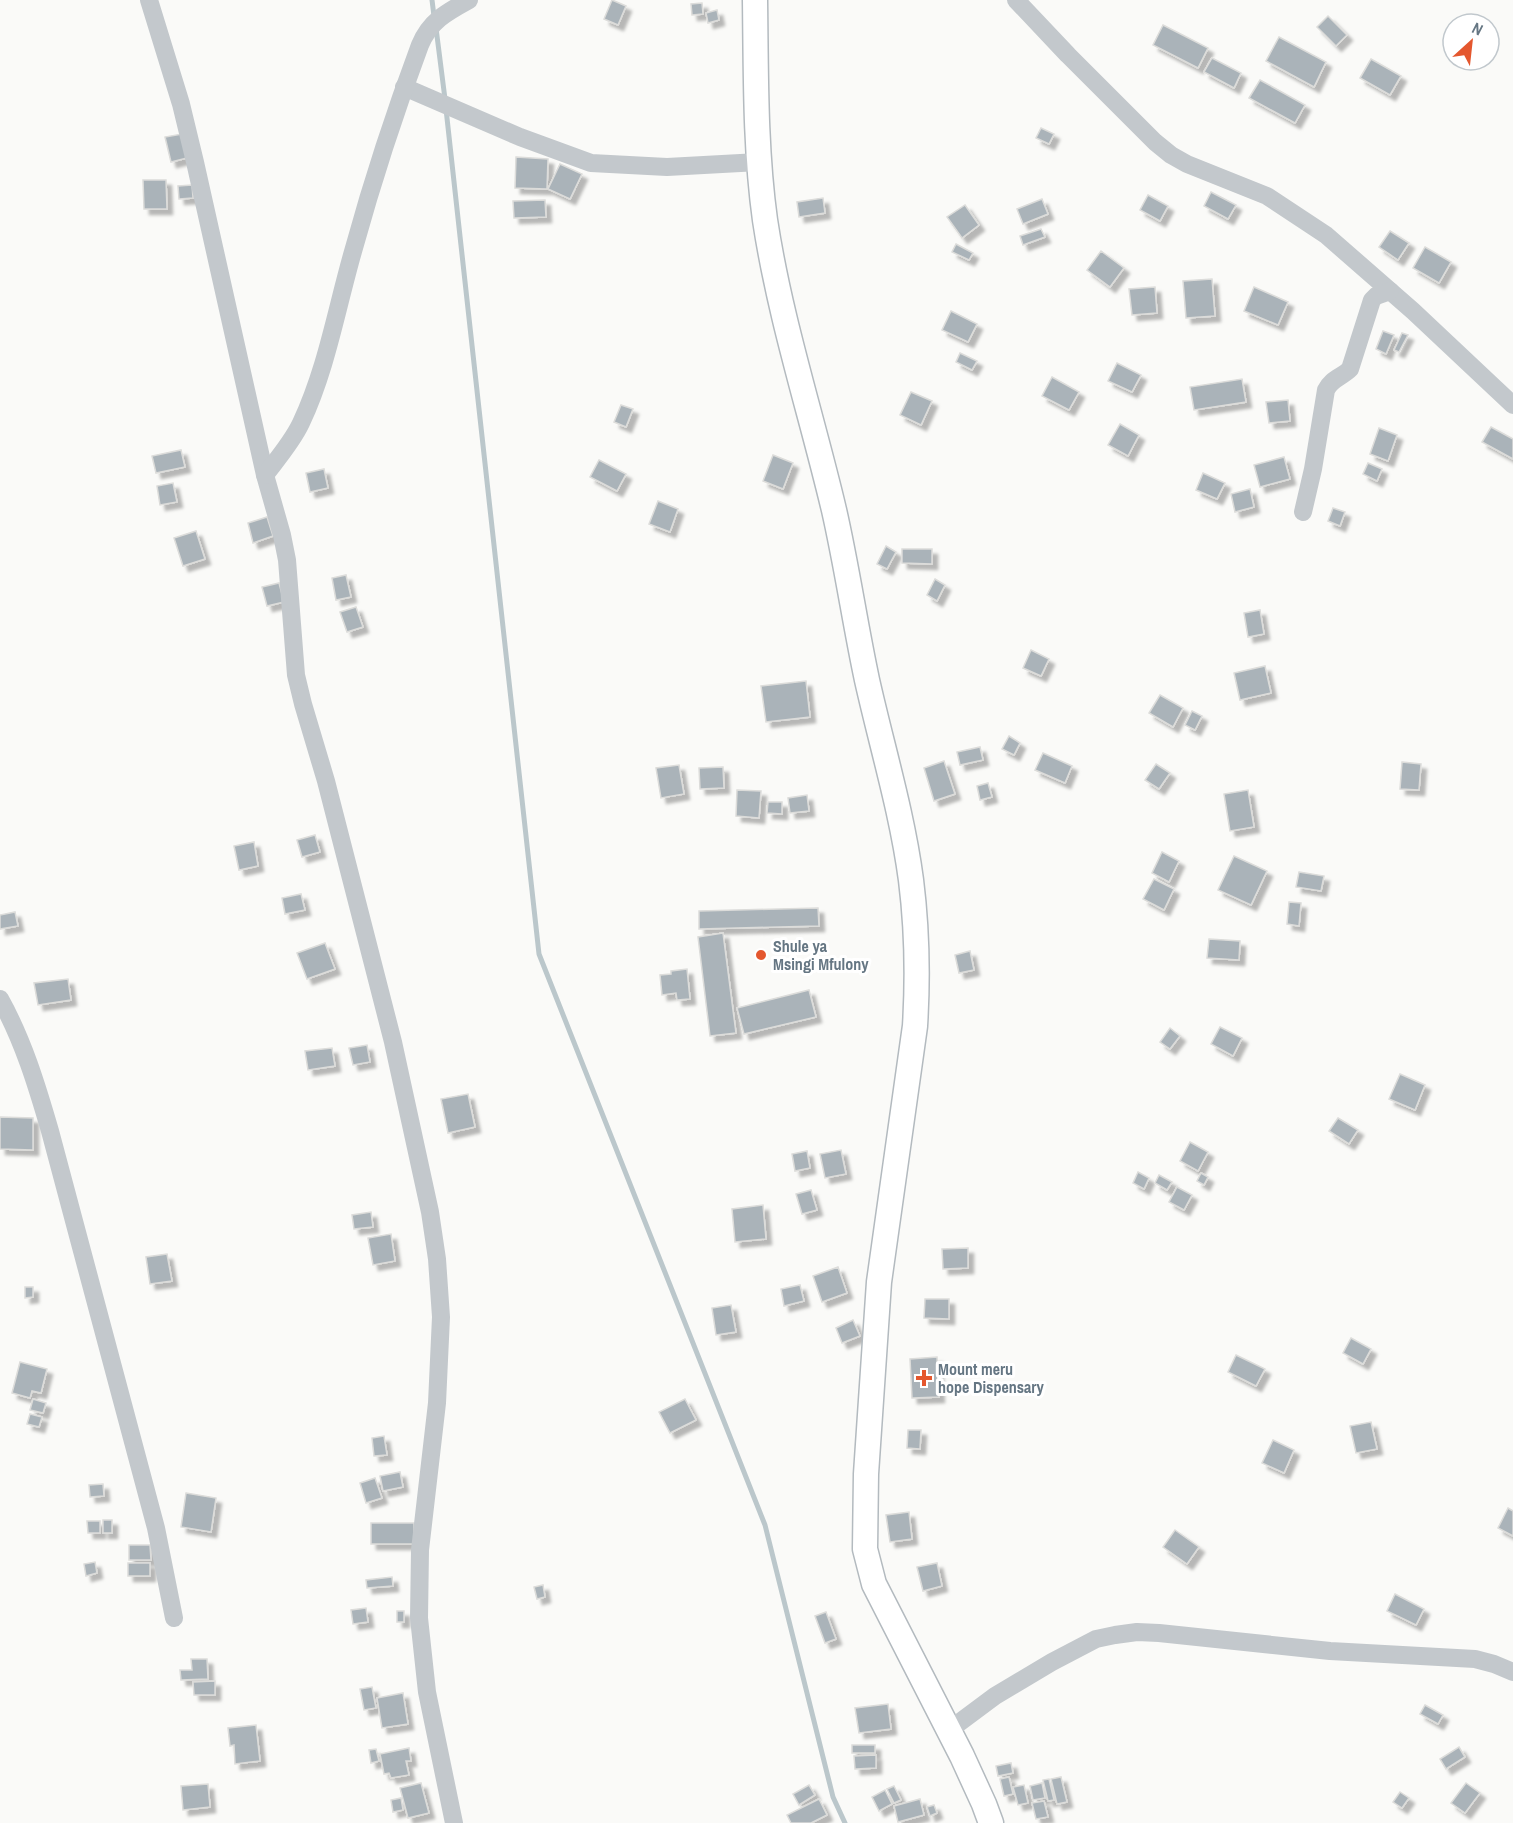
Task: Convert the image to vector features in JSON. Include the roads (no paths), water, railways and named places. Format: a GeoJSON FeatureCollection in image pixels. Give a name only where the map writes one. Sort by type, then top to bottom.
{"type":"FeatureCollection","features":[{"type":"Feature","properties":{"kind":"street"},"geometry":{"type":"LineString","coordinates":[[149,0],[181,104],[265,475],[287,560],[296,675],[390,1032],[426,1190],[437,1259],[441,1317],[437,1403],[420,1550],[419,1618],[427,1692],[454,1823]]}},
{"type":"Feature","properties":{"kind":"street"},"geometry":{"type":"LineString","coordinates":[[265,475],[289,443],[301,423],[310,400],[337,317],[375,173],[426,31],[444,15],[469,0]]}},
{"type":"Feature","properties":{"kind":"street"},"geometry":{"type":"LineString","coordinates":[[755,0],[759,162],[779,299],[833,509],[867,678],[895,796],[911,880],[916,933],[915,1026],[879,1282],[866,1474],[865,1549],[874,1584],[984,1804],[991,1823]]}},
{"type":"Feature","properties":{"kind":"street"},"geometry":{"type":"LineString","coordinates":[[1016,0],[1155,142],[1172,155],[1281,204],[1326,235],[1413,311],[1513,405]]}},
{"type":"Feature","properties":{"kind":"street"},"geometry":{"type":"LineString","coordinates":[[404,87],[520,137],[591,163],[667,167],[759,162]]}},
{"type":"Feature","properties":{"kind":"street"},"geometry":{"type":"LineString","coordinates":[[1303,512],[1313,469],[1326,390],[1331,382],[1345,375],[1350,369],[1372,300],[1390,291]]}},
{"type":"Feature","properties":{"kind":"street"},"geometry":{"type":"LineString","coordinates":[[0,999],[12,1021],[50,1131],[156,1528],[174,1618]]}},
{"type":"Feature","properties":{"kind":"street"},"geometry":{"type":"LineString","coordinates":[[948,1731],[995,1696],[1076,1648],[1096,1639],[1137,1632],[1330,1651],[1475,1659],[1513,1672]]}},
{"type":"Feature","properties":{"kind":"waterway"},"geometry":{"type":"LineString","coordinates":[[432,0],[434,16]]}},
{"type":"Feature","properties":{"kind":"waterway"},"geometry":{"type":"LineString","coordinates":[[436,28],[445,99]]}},
{"type":"Feature","properties":{"kind":"waterway"},"geometry":{"type":"LineString","coordinates":[[446,109],[539,954],[765,1525],[833,1797],[845,1823]]}},
{"type":"Feature","properties":{"kind":"place","name":"Shule ya Msingi Mfulony"},"geometry":{"type":"Point","coordinates":[761,955]}},
{"type":"Feature","properties":{"kind":"place","name":"Mount meru hope Dispensary"},"geometry":{"type":"Point","coordinates":[924,1378]}}]}
